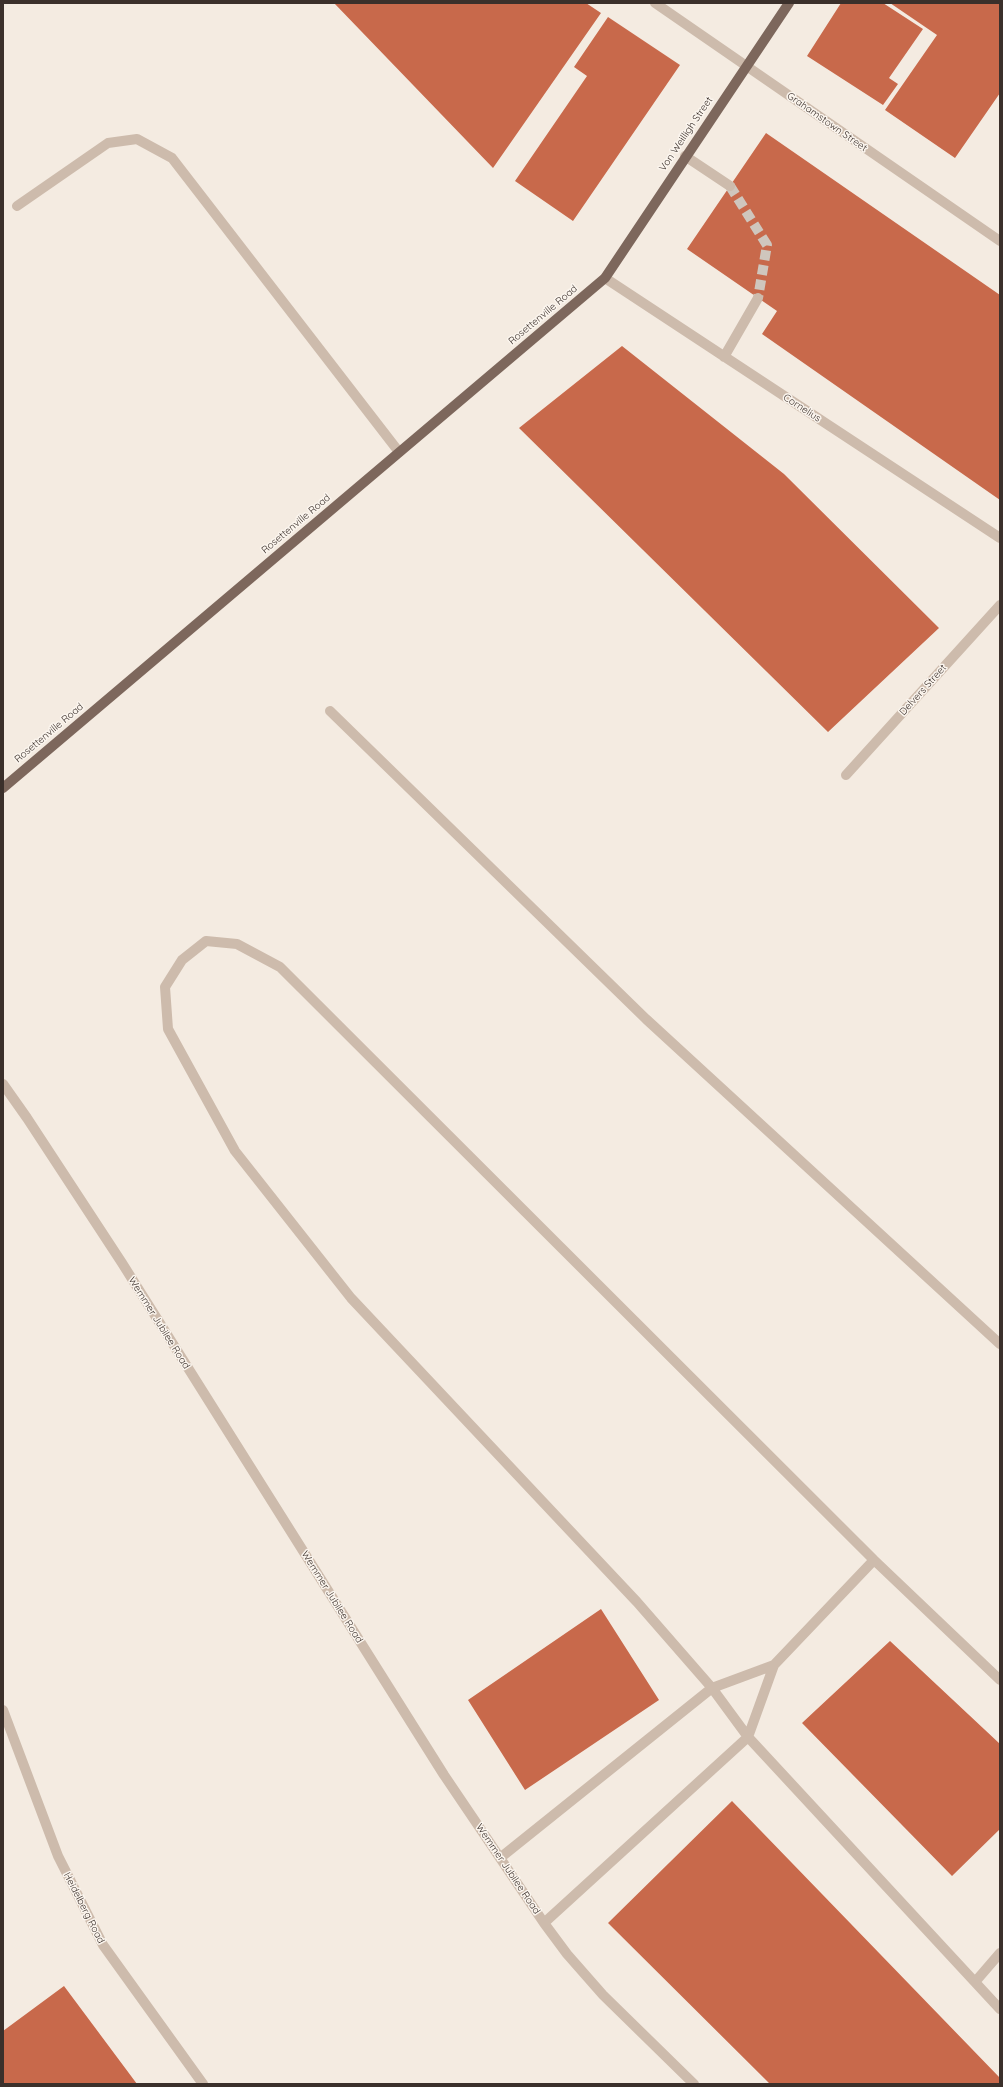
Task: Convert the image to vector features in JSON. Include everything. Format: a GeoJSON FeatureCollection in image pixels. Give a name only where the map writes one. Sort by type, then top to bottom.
{"type":"FeatureCollection","features":[{"type":"Feature","properties":{"kind":"main road","name":"Von Weilligh Street"},"geometry":{"type":"LineString","coordinates":[[604,278],[789,3]]}},
{"type":"Feature","properties":{"kind":"main road","name":"Rosettenville Road"},"geometry":{"type":"LineString","coordinates":[[3,788],[604,278]]}},
{"type":"Feature","properties":{"kind":"street","name":"Grahamstown Street"},"geometry":{"type":"LineString","coordinates":[[655,3],[1000,241]]}},
{"type":"Feature","properties":{"kind":"street"},"geometry":{"type":"LineString","coordinates":[[17,206],[108,143],[137,139],[172,158],[399,452]]}},
{"type":"Feature","properties":{"kind":"street"},"geometry":{"type":"LineString","coordinates":[[685,156],[730,186]]}},
{"type":"Feature","properties":{"kind":"street","name":"Cornelius"},"geometry":{"type":"LineString","coordinates":[[604,278],[1000,538]]}},
{"type":"Feature","properties":{"kind":"street"},"geometry":{"type":"LineString","coordinates":[[724,356],[758,298]]}},
{"type":"Feature","properties":{"kind":"street","name":"Delvers Street"},"geometry":{"type":"LineString","coordinates":[[846,774],[1000,605]]}},
{"type":"Feature","properties":{"kind":"street"},"geometry":{"type":"LineString","coordinates":[[330,712],[646,1019],[1000,1344]]}},
{"type":"Feature","properties":{"kind":"street"},"geometry":{"type":"LineString","coordinates":[[1000,1680],[874,1560],[280,967],[237,944],[214,942],[206,942],[182,960],[165,987],[168,1029],[235,1150],[351,1298],[638,1602],[712,1688],[748,1737],[1000,2009]]}},
{"type":"Feature","properties":{"kind":"street","name":"Wemmer Jubilee Road"},"geometry":{"type":"LineString","coordinates":[[3,1084],[122,1263],[444,1775],[544,1922],[567,1954],[603,1995],[694,2084]]}},
{"type":"Feature","properties":{"kind":"street"},"geometry":{"type":"LineString","coordinates":[[544,1922],[748,1737],[774,1665],[874,1560]]}},
{"type":"Feature","properties":{"kind":"street"},"geometry":{"type":"LineString","coordinates":[[500,1858],[712,1688],[774,1665]]}},
{"type":"Feature","properties":{"kind":"street","name":"Heidelberg Road"},"geometry":{"type":"LineString","coordinates":[[3,1710],[58,1856],[103,1945],[204,2084]]}},
{"type":"Feature","properties":{"kind":"street"},"geometry":{"type":"LineString","coordinates":[[975,1982],[1000,1953]]}},
{"type":"Feature","properties":{"kind":"building"},"geometry":{"type":"Polygon","coordinates":[[[334,3],[586,3],[601,13],[493,168],[334,3]]]}},
{"type":"Feature","properties":{"kind":"building"},"geometry":{"type":"Polygon","coordinates":[[[841,3],[883,3],[923,29],[889,78],[898,84],[883,105],[807,56],[841,3]]]}},
{"type":"Feature","properties":{"kind":"building"},"geometry":{"type":"Polygon","coordinates":[[[890,3],[1000,3],[1000,93],[955,158],[885,110],[937,35],[890,3]]]}},
{"type":"Feature","properties":{"kind":"building"},"geometry":{"type":"Polygon","coordinates":[[[608,17],[680,65],[573,221],[515,181],[587,76],[574,67],[608,17]]]}},
{"type":"Feature","properties":{"kind":"building"},"geometry":{"type":"Polygon","coordinates":[[[766,133],[1000,295],[1000,500],[762,334],[777,311],[687,249],[766,133]]]}},
{"type":"Feature","properties":{"kind":"building"},"geometry":{"type":"Polygon","coordinates":[[[622,346],[784,474],[939,628],[828,732],[519,428],[622,346]]]}},
{"type":"Feature","properties":{"kind":"building"},"geometry":{"type":"Polygon","coordinates":[[[601,1609],[659,1700],[525,1790],[468,1700],[601,1609]]]}},
{"type":"Feature","properties":{"kind":"building"},"geometry":{"type":"Polygon","coordinates":[[[890,1641],[1000,1744],[1000,1829],[952,1876],[802,1723],[890,1641]]]}},
{"type":"Feature","properties":{"kind":"building"},"geometry":{"type":"Polygon","coordinates":[[[732,1801],[1000,2078],[1000,2084],[770,2084],[608,1923],[732,1801]]]}},
{"type":"Feature","properties":{"kind":"building"},"geometry":{"type":"Polygon","coordinates":[[[64,1986],[137,2084],[3,2084],[3,2031],[64,1986]]]}},
{"type":"Feature","properties":{"kind":"tunnel"},"geometry":{"type":"LineString","coordinates":[[730,186],[767,245],[758,298]]}}]}
